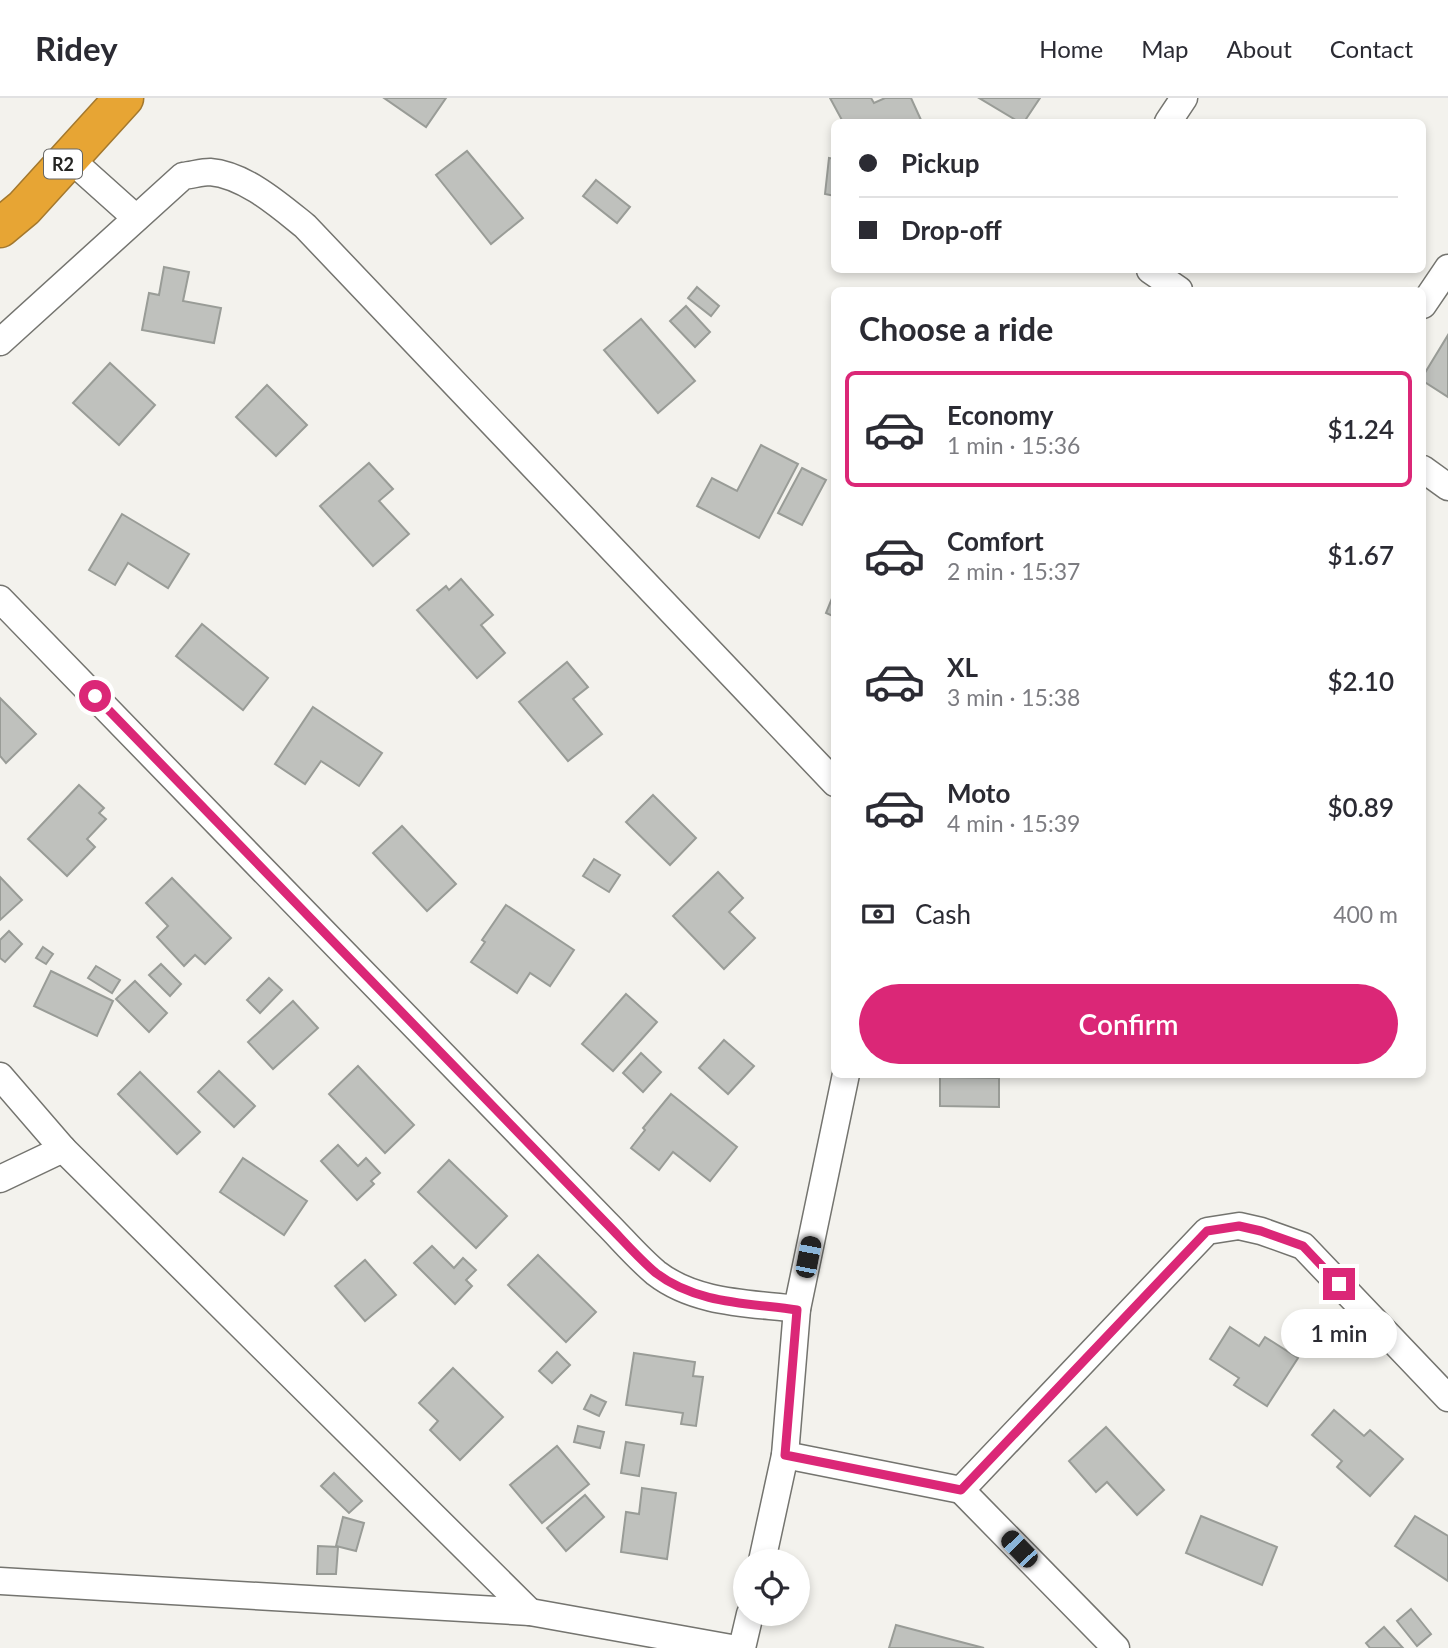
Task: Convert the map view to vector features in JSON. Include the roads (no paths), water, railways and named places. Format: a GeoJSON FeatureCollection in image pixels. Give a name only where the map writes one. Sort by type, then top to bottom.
{"type":"FeatureCollection","features":[{"type":"Feature","properties":{"kind":"highway","name":"R2"},"geometry":{"type":"LineString","coordinates":[[0,228],[24,208],[124,98]]}},
{"type":"Feature","properties":{"kind":"street"},"geometry":{"type":"LineString","coordinates":[[1170,119],[1184,98]]}},
{"type":"Feature","properties":{"kind":"street"},"geometry":{"type":"LineString","coordinates":[[69,158],[136,218]]}},
{"type":"Feature","properties":{"kind":"street"},"geometry":{"type":"LineString","coordinates":[[0,342],[183,176],[209,172],[230,176],[272,200],[305,226],[831,779]]}},
{"type":"Feature","properties":{"kind":"street"},"geometry":{"type":"LineString","coordinates":[[1426,301],[1448,268]]}},
{"type":"Feature","properties":{"kind":"street"},"geometry":{"type":"LineString","coordinates":[[1154,273],[1175,287]]}},
{"type":"Feature","properties":{"kind":"street"},"geometry":{"type":"LineString","coordinates":[[1426,471],[1448,487]]}},
{"type":"Feature","properties":{"kind":"street"},"geometry":{"type":"LineString","coordinates":[[0,599],[657,1273],[682,1289],[709,1298],[797,1310]]}},
{"type":"Feature","properties":{"kind":"street"},"geometry":{"type":"LineString","coordinates":[[0,1076],[63,1149],[530,1612]]}},
{"type":"Feature","properties":{"kind":"street"},"geometry":{"type":"LineString","coordinates":[[764,1549],[785,1455],[797,1310],[845,1078]]}},
{"type":"Feature","properties":{"kind":"street"},"geometry":{"type":"LineString","coordinates":[[0,1179],[63,1149]]}},
{"type":"Feature","properties":{"kind":"street"},"geometry":{"type":"LineString","coordinates":[[961,1490],[1207,1231],[1239,1226],[1303,1246],[1448,1398]]}},
{"type":"Feature","properties":{"kind":"street"},"geometry":{"type":"LineString","coordinates":[[785,1455],[961,1490],[1116,1648]]}},
{"type":"Feature","properties":{"kind":"street"},"geometry":{"type":"LineString","coordinates":[[0,1581],[530,1612],[731,1648]]}},
{"type":"Feature","properties":{"kind":"street"},"geometry":{"type":"LineString","coordinates":[[742,1648],[747,1626]]}}]}
